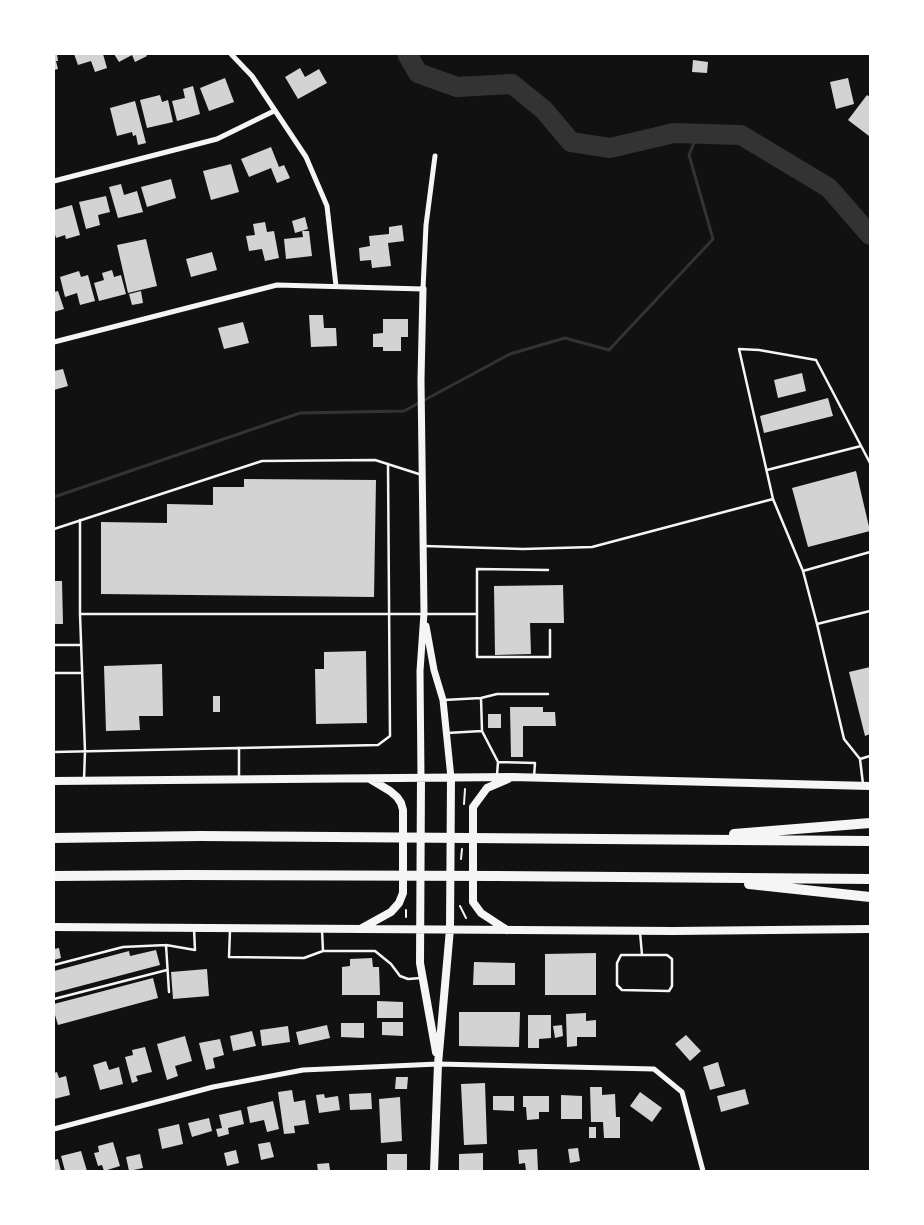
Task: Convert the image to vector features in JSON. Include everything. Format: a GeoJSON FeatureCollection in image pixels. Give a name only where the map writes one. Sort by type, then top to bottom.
{"type":"FeatureCollection","features":[{"type":"Feature","properties":{"kind":"highway"},"geometry":{"type":"LineString","coordinates":[[667,840],[870,823]]}},
{"type":"Feature","properties":{"kind":"highway"},"geometry":{"type":"LineString","coordinates":[[54,838],[119,836],[870,840]]}},
{"type":"Feature","properties":{"kind":"highway"},"geometry":{"type":"LineString","coordinates":[[54,876],[497,876],[870,879]]}},
{"type":"Feature","properties":{"kind":"highway"},"geometry":{"type":"LineString","coordinates":[[696,878],[870,897]]}},
{"type":"Feature","properties":{"kind":"main road"},"geometry":{"type":"LineString","coordinates":[[360,928],[391,912],[399,903],[403,893],[403,810],[397,797],[368,778]]}},
{"type":"Feature","properties":{"kind":"main road"},"geometry":{"type":"LineString","coordinates":[[54,782],[368,778],[451,778],[496,781],[512,778],[534,778],[867,786]]}},
{"type":"Feature","properties":{"kind":"main road"},"geometry":{"type":"LineString","coordinates":[[421,778],[420,963],[438,1064]]}},
{"type":"Feature","properties":{"kind":"main road"},"geometry":{"type":"LineString","coordinates":[[434,1171],[438,1064],[450,929],[451,778]]}},
{"type":"Feature","properties":{"kind":"main road"},"geometry":{"type":"LineString","coordinates":[[496,781],[487,788],[473,807],[473,902],[480,913],[507,930]]}},
{"type":"Feature","properties":{"kind":"main road"},"geometry":{"type":"LineString","coordinates":[[54,927],[507,930],[870,929]]}},
{"type":"Feature","properties":{"kind":"street"},"geometry":{"type":"LineString","coordinates":[[231,54],[252,76],[306,157],[327,206],[336,286]]}},
{"type":"Feature","properties":{"kind":"street"},"geometry":{"type":"LineString","coordinates":[[54,181],[217,139],[274,111]]}},
{"type":"Feature","properties":{"kind":"street"},"geometry":{"type":"LineString","coordinates":[[421,778],[420,671],[424,613],[421,380],[423,289],[426,225],[435,156]]}},
{"type":"Feature","properties":{"kind":"street"},"geometry":{"type":"LineString","coordinates":[[54,342],[277,285],[423,289]]}},
{"type":"Feature","properties":{"kind":"street"},"geometry":{"type":"LineString","coordinates":[[424,613],[434,670],[443,700],[451,778]]}},
{"type":"Feature","properties":{"kind":"street"},"geometry":{"type":"LineString","coordinates":[[54,1129],[213,1087],[302,1070],[438,1064],[654,1069],[682,1092],[703,1171]]}},
{"type":"Feature","properties":{"kind":"lane"},"geometry":{"type":"LineString","coordinates":[[867,786],[860,759],[844,740],[803,571],[774,499],[739,349],[760,350],[816,360],[870,463]]}},
{"type":"Feature","properties":{"kind":"lane"},"geometry":{"type":"LineString","coordinates":[[767,470],[861,446]]}},
{"type":"Feature","properties":{"kind":"lane"},"geometry":{"type":"LineString","coordinates":[[54,529],[262,461],[375,460],[423,475]]}},
{"type":"Feature","properties":{"kind":"lane"},"geometry":{"type":"LineString","coordinates":[[54,752],[378,745],[390,736],[388,464]]}},
{"type":"Feature","properties":{"kind":"lane"},"geometry":{"type":"LineString","coordinates":[[423,546],[523,549],[592,547],[774,499]]}},
{"type":"Feature","properties":{"kind":"lane"},"geometry":{"type":"LineString","coordinates":[[80,520],[84,781]]}},
{"type":"Feature","properties":{"kind":"lane"},"geometry":{"type":"LineString","coordinates":[[803,571],[870,552]]}},
{"type":"Feature","properties":{"kind":"lane"},"geometry":{"type":"LineString","coordinates":[[548,570],[477,569],[476,657],[550,657],[550,630]]}},
{"type":"Feature","properties":{"kind":"lane"},"geometry":{"type":"LineString","coordinates":[[817,624],[870,611]]}},
{"type":"Feature","properties":{"kind":"lane"},"geometry":{"type":"LineString","coordinates":[[80,614],[476,614]]}},
{"type":"Feature","properties":{"kind":"lane"},"geometry":{"type":"LineString","coordinates":[[54,645],[81,645]]}},
{"type":"Feature","properties":{"kind":"lane"},"geometry":{"type":"LineString","coordinates":[[54,672],[82,673]]}},
{"type":"Feature","properties":{"kind":"lane"},"geometry":{"type":"LineString","coordinates":[[443,700],[480,698],[497,694],[548,694]]}},
{"type":"Feature","properties":{"kind":"lane"},"geometry":{"type":"LineString","coordinates":[[480,698],[482,730],[498,762],[496,781]]}},
{"type":"Feature","properties":{"kind":"lane"},"geometry":{"type":"LineString","coordinates":[[447,733],[482,730]]}},
{"type":"Feature","properties":{"kind":"lane"},"geometry":{"type":"LineString","coordinates":[[239,748],[239,779]]}},
{"type":"Feature","properties":{"kind":"lane"},"geometry":{"type":"LineString","coordinates":[[860,759],[870,756]]}},
{"type":"Feature","properties":{"kind":"lane"},"geometry":{"type":"LineString","coordinates":[[498,762],[535,763],[534,778]]}},
{"type":"Feature","properties":{"kind":"lane"},"geometry":{"type":"LineString","coordinates":[[54,965],[123,947],[166,945],[195,950],[194,928]]}},
{"type":"Feature","properties":{"kind":"lane"},"geometry":{"type":"LineString","coordinates":[[230,928],[229,957],[304,958],[323,952],[376,951],[391,964],[400,976],[408,979],[422,978]]}},
{"type":"Feature","properties":{"kind":"lane"},"geometry":{"type":"LineString","coordinates":[[322,929],[323,952]]}},
{"type":"Feature","properties":{"kind":"lane"},"geometry":{"type":"LineString","coordinates":[[640,930],[642,955]]}},
{"type":"Feature","properties":{"kind":"lane"},"geometry":{"type":"LineString","coordinates":[[166,945],[169,992]]}},
{"type":"Feature","properties":{"kind":"lane"},"geometry":{"type":"LineString","coordinates":[[621,955],[642,955],[667,955],[672,959],[672,986],[669,991],[622,990],[617,985],[617,963],[621,955]]}},
{"type":"Feature","properties":{"kind":"lane"},"geometry":{"type":"LineString","coordinates":[[54,999],[167,970]]}},
{"type":"Feature","properties":{"kind":"path"},"geometry":{"type":"LineString","coordinates":[[464,808],[465,789]]}},
{"type":"Feature","properties":{"kind":"path"},"geometry":{"type":"LineString","coordinates":[[461,866],[462,846]]}},
{"type":"Feature","properties":{"kind":"path"},"geometry":{"type":"LineString","coordinates":[[459,904],[466,918]]}},
{"type":"Feature","properties":{"kind":"building"},"geometry":{"type":"Polygon","coordinates":[[[54,54],[57,54],[58,69],[54,70],[54,54]]]}},
{"type":"Feature","properties":{"kind":"building"},"geometry":{"type":"Polygon","coordinates":[[[74,54],[103,54],[107,68],[95,72],[91,61],[78,65],[74,54]]]}},
{"type":"Feature","properties":{"kind":"building"},"geometry":{"type":"Polygon","coordinates":[[[114,54],[146,54],[147,56],[135,62],[132,55],[119,62],[114,54]]]}},
{"type":"Feature","properties":{"kind":"building"},"geometry":{"type":"Polygon","coordinates":[[[693,60],[708,62],[707,73],[692,72],[693,60]]]}},
{"type":"Feature","properties":{"kind":"building"},"geometry":{"type":"Polygon","coordinates":[[[300,68],[305,77],[319,69],[327,83],[298,99],[285,77],[300,68]]]}},
{"type":"Feature","properties":{"kind":"building"},"geometry":{"type":"Polygon","coordinates":[[[225,78],[234,102],[209,111],[200,88],[225,78]]]}},
{"type":"Feature","properties":{"kind":"building"},"geometry":{"type":"Polygon","coordinates":[[[848,78],[854,104],[836,109],[830,82],[848,78]]]}},
{"type":"Feature","properties":{"kind":"building"},"geometry":{"type":"Polygon","coordinates":[[[193,86],[200,114],[177,121],[172,101],[185,98],[183,89],[193,86]]]}},
{"type":"Feature","properties":{"kind":"building"},"geometry":{"type":"Polygon","coordinates":[[[160,95],[162,102],[168,100],[173,122],[147,128],[140,100],[160,95]]]}},
{"type":"Feature","properties":{"kind":"building"},"geometry":{"type":"Polygon","coordinates":[[[867,95],[870,97],[869,136],[848,120],[867,95]]]}},
{"type":"Feature","properties":{"kind":"building"},"geometry":{"type":"Polygon","coordinates":[[[135,101],[146,143],[138,145],[136,135],[133,136],[132,132],[117,136],[110,108],[135,101]]]}},
{"type":"Feature","properties":{"kind":"building"},"geometry":{"type":"Polygon","coordinates":[[[271,147],[279,167],[284,165],[290,178],[277,183],[271,168],[249,177],[241,159],[271,147]]]}},
{"type":"Feature","properties":{"kind":"building"},"geometry":{"type":"Polygon","coordinates":[[[231,164],[239,192],[211,200],[203,171],[231,164]]]}},
{"type":"Feature","properties":{"kind":"building"},"geometry":{"type":"Polygon","coordinates":[[[171,179],[176,198],[147,207],[141,187],[171,179]]]}},
{"type":"Feature","properties":{"kind":"building"},"geometry":{"type":"Polygon","coordinates":[[[121,184],[124,195],[137,191],[143,212],[118,218],[109,187],[121,184]]]}},
{"type":"Feature","properties":{"kind":"building"},"geometry":{"type":"Polygon","coordinates":[[[106,196],[110,212],[98,215],[100,225],[86,229],[79,202],[106,196]]]}},
{"type":"Feature","properties":{"kind":"building"},"geometry":{"type":"Polygon","coordinates":[[[72,205],[80,235],[66,239],[65,235],[56,238],[54,210],[72,205]]]}},
{"type":"Feature","properties":{"kind":"building"},"geometry":{"type":"Polygon","coordinates":[[[305,217],[308,229],[295,233],[292,221],[305,217]]]}},
{"type":"Feature","properties":{"kind":"building"},"geometry":{"type":"Polygon","coordinates":[[[265,222],[267,232],[274,231],[279,258],[265,261],[262,249],[249,251],[246,236],[255,235],[253,224],[265,222]]]}},
{"type":"Feature","properties":{"kind":"building"},"geometry":{"type":"Polygon","coordinates":[[[402,225],[404,241],[388,243],[391,266],[372,268],[371,260],[360,261],[359,248],[370,246],[369,236],[389,234],[389,227],[402,225]]]}},
{"type":"Feature","properties":{"kind":"building"},"geometry":{"type":"Polygon","coordinates":[[[302,231],[309,231],[312,256],[286,259],[284,239],[303,237],[302,231]]]}},
{"type":"Feature","properties":{"kind":"building"},"geometry":{"type":"Polygon","coordinates":[[[146,239],[157,286],[128,293],[117,245],[146,239]]]}},
{"type":"Feature","properties":{"kind":"building"},"geometry":{"type":"Polygon","coordinates":[[[212,252],[217,270],[191,277],[186,259],[212,252]]]}},
{"type":"Feature","properties":{"kind":"building"},"geometry":{"type":"Polygon","coordinates":[[[112,270],[114,277],[121,275],[126,294],[99,301],[94,283],[104,280],[102,273],[112,270]]]}},
{"type":"Feature","properties":{"kind":"building"},"geometry":{"type":"Polygon","coordinates":[[[79,271],[81,277],[88,275],[95,301],[80,305],[77,293],[65,297],[60,277],[79,271]]]}},
{"type":"Feature","properties":{"kind":"building"},"geometry":{"type":"Polygon","coordinates":[[[58,291],[64,309],[54,312],[54,292],[58,291]]]}},
{"type":"Feature","properties":{"kind":"building"},"geometry":{"type":"Polygon","coordinates":[[[141,291],[143,303],[132,305],[129,294],[141,291]]]}},
{"type":"Feature","properties":{"kind":"building"},"geometry":{"type":"Polygon","coordinates":[[[309,315],[323,315],[324,328],[336,328],[337,346],[311,347],[309,315]]]}},
{"type":"Feature","properties":{"kind":"building"},"geometry":{"type":"Polygon","coordinates":[[[383,319],[408,319],[408,337],[401,337],[401,351],[383,351],[383,347],[373,347],[373,334],[383,333],[383,319]]]}},
{"type":"Feature","properties":{"kind":"building"},"geometry":{"type":"Polygon","coordinates":[[[243,322],[249,343],[224,349],[218,328],[243,322]]]}},
{"type":"Feature","properties":{"kind":"building"},"geometry":{"type":"Polygon","coordinates":[[[63,369],[68,386],[54,390],[54,371],[63,369]]]}},
{"type":"Feature","properties":{"kind":"building"},"geometry":{"type":"Polygon","coordinates":[[[802,373],[806,391],[778,398],[774,380],[802,373]]]}},
{"type":"Feature","properties":{"kind":"building"},"geometry":{"type":"Polygon","coordinates":[[[828,398],[833,416],[764,433],[760,416],[828,398]]]}},
{"type":"Feature","properties":{"kind":"building"},"geometry":{"type":"Polygon","coordinates":[[[856,471],[870,531],[808,547],[792,488],[856,471]]]}},
{"type":"Feature","properties":{"kind":"building"},"geometry":{"type":"Polygon","coordinates":[[[244,479],[376,480],[374,597],[101,594],[101,522],[167,523],[167,504],[213,505],[213,487],[244,487],[244,479]]]}},
{"type":"Feature","properties":{"kind":"building"},"geometry":{"type":"Polygon","coordinates":[[[54,581],[62,581],[63,624],[54,624],[54,581]]]}},
{"type":"Feature","properties":{"kind":"building"},"geometry":{"type":"Polygon","coordinates":[[[563,585],[564,623],[530,623],[531,654],[495,655],[494,586],[563,585]]]}},
{"type":"Feature","properties":{"kind":"building"},"geometry":{"type":"Polygon","coordinates":[[[366,651],[367,723],[316,724],[315,669],[324,669],[324,652],[366,651]]]}},
{"type":"Feature","properties":{"kind":"building"},"geometry":{"type":"Polygon","coordinates":[[[162,664],[163,716],[139,716],[140,730],[106,731],[104,666],[162,664]]]}},
{"type":"Feature","properties":{"kind":"building"},"geometry":{"type":"Polygon","coordinates":[[[870,667],[870,734],[865,736],[849,672],[870,667]]]}},
{"type":"Feature","properties":{"kind":"building"},"geometry":{"type":"Polygon","coordinates":[[[213,696],[220,696],[220,712],[213,712],[213,696]]]}},
{"type":"Feature","properties":{"kind":"building"},"geometry":{"type":"Polygon","coordinates":[[[510,707],[543,707],[543,712],[555,712],[556,726],[523,726],[523,757],[511,757],[510,707]]]}},
{"type":"Feature","properties":{"kind":"building"},"geometry":{"type":"Polygon","coordinates":[[[488,714],[501,714],[501,728],[488,728],[488,714]]]}},
{"type":"Feature","properties":{"kind":"building"},"geometry":{"type":"Polygon","coordinates":[[[59,948],[61,958],[54,960],[54,949],[59,948]]]}},
{"type":"Feature","properties":{"kind":"building"},"geometry":{"type":"Polygon","coordinates":[[[156,950],[160,965],[54,993],[54,971],[129,951],[130,956],[156,950]]]}},
{"type":"Feature","properties":{"kind":"building"},"geometry":{"type":"Polygon","coordinates":[[[596,953],[596,995],[545,995],[545,954],[596,953]]]}},
{"type":"Feature","properties":{"kind":"building"},"geometry":{"type":"Polygon","coordinates":[[[372,958],[373,967],[379,967],[380,995],[342,995],[342,967],[350,966],[350,959],[372,958]]]}},
{"type":"Feature","properties":{"kind":"building"},"geometry":{"type":"Polygon","coordinates":[[[474,962],[515,963],[515,985],[473,985],[474,962]]]}},
{"type":"Feature","properties":{"kind":"building"},"geometry":{"type":"Polygon","coordinates":[[[207,969],[209,996],[173,999],[171,972],[207,969]]]}},
{"type":"Feature","properties":{"kind":"building"},"geometry":{"type":"Polygon","coordinates":[[[153,978],[158,998],[58,1025],[54,1015],[54,1004],[153,978]]]}},
{"type":"Feature","properties":{"kind":"building"},"geometry":{"type":"Polygon","coordinates":[[[377,1001],[403,1002],[403,1018],[377,1018],[377,1001]]]}},
{"type":"Feature","properties":{"kind":"building"},"geometry":{"type":"Polygon","coordinates":[[[459,1012],[520,1012],[519,1047],[459,1046],[459,1012]]]}},
{"type":"Feature","properties":{"kind":"building"},"geometry":{"type":"Polygon","coordinates":[[[586,1013],[586,1021],[596,1020],[596,1037],[577,1037],[577,1046],[567,1047],[566,1014],[586,1013]]]}},
{"type":"Feature","properties":{"kind":"building"},"geometry":{"type":"Polygon","coordinates":[[[528,1015],[551,1015],[551,1038],[539,1039],[539,1048],[528,1048],[528,1015]]]}},
{"type":"Feature","properties":{"kind":"building"},"geometry":{"type":"Polygon","coordinates":[[[382,1022],[403,1022],[403,1036],[382,1035],[382,1022]]]}},
{"type":"Feature","properties":{"kind":"building"},"geometry":{"type":"Polygon","coordinates":[[[341,1023],[364,1023],[364,1038],[341,1037],[341,1023]]]}},
{"type":"Feature","properties":{"kind":"building"},"geometry":{"type":"Polygon","coordinates":[[[327,1025],[330,1038],[299,1045],[296,1032],[327,1025]]]}},
{"type":"Feature","properties":{"kind":"building"},"geometry":{"type":"Polygon","coordinates":[[[562,1025],[563,1036],[555,1038],[553,1026],[562,1025]]]}},
{"type":"Feature","properties":{"kind":"building"},"geometry":{"type":"Polygon","coordinates":[[[288,1026],[290,1042],[262,1046],[260,1030],[288,1026]]]}},
{"type":"Feature","properties":{"kind":"building"},"geometry":{"type":"Polygon","coordinates":[[[252,1031],[256,1046],[233,1051],[230,1036],[252,1031]]]}},
{"type":"Feature","properties":{"kind":"building"},"geometry":{"type":"Polygon","coordinates":[[[686,1035],[701,1051],[690,1061],[675,1044],[686,1035]]]}},
{"type":"Feature","properties":{"kind":"building"},"geometry":{"type":"Polygon","coordinates":[[[185,1036],[192,1061],[175,1066],[178,1076],[167,1080],[157,1044],[185,1036]]]}},
{"type":"Feature","properties":{"kind":"building"},"geometry":{"type":"Polygon","coordinates":[[[220,1039],[224,1055],[213,1058],[215,1068],[206,1070],[199,1043],[220,1039]]]}},
{"type":"Feature","properties":{"kind":"building"},"geometry":{"type":"Polygon","coordinates":[[[145,1047],[152,1072],[136,1076],[138,1081],[132,1083],[125,1057],[133,1055],[132,1050],[145,1047]]]}},
{"type":"Feature","properties":{"kind":"building"},"geometry":{"type":"Polygon","coordinates":[[[106,1061],[109,1070],[119,1067],[123,1084],[100,1090],[93,1065],[106,1061]]]}},
{"type":"Feature","properties":{"kind":"building"},"geometry":{"type":"Polygon","coordinates":[[[718,1062],[725,1086],[710,1090],[703,1067],[718,1062]]]}},
{"type":"Feature","properties":{"kind":"building"},"geometry":{"type":"Polygon","coordinates":[[[57,1072],[59,1078],[66,1076],[70,1095],[54,1099],[54,1073],[57,1072]]]}},
{"type":"Feature","properties":{"kind":"building"},"geometry":{"type":"Polygon","coordinates":[[[396,1077],[408,1077],[407,1089],[395,1089],[396,1077]]]}},
{"type":"Feature","properties":{"kind":"building"},"geometry":{"type":"Polygon","coordinates":[[[485,1083],[487,1144],[464,1145],[461,1084],[485,1083]]]}},
{"type":"Feature","properties":{"kind":"building"},"geometry":{"type":"Polygon","coordinates":[[[590,1087],[602,1087],[602,1095],[615,1094],[616,1117],[620,1117],[620,1138],[604,1138],[603,1122],[591,1122],[590,1087]]]}},
{"type":"Feature","properties":{"kind":"building"},"geometry":{"type":"Polygon","coordinates":[[[745,1089],[749,1104],[721,1112],[717,1096],[745,1089]]]}},
{"type":"Feature","properties":{"kind":"building"},"geometry":{"type":"Polygon","coordinates":[[[292,1090],[294,1102],[305,1100],[309,1124],[294,1126],[295,1133],[284,1134],[278,1092],[292,1090]]]}},
{"type":"Feature","properties":{"kind":"building"},"geometry":{"type":"Polygon","coordinates":[[[640,1092],[662,1108],[652,1122],[630,1106],[640,1092]]]}},
{"type":"Feature","properties":{"kind":"building"},"geometry":{"type":"Polygon","coordinates":[[[371,1093],[372,1109],[350,1110],[349,1094],[371,1093]]]}},
{"type":"Feature","properties":{"kind":"building"},"geometry":{"type":"Polygon","coordinates":[[[324,1094],[325,1098],[338,1096],[340,1110],[319,1113],[316,1095],[324,1094]]]}},
{"type":"Feature","properties":{"kind":"building"},"geometry":{"type":"Polygon","coordinates":[[[561,1095],[582,1096],[582,1119],[561,1119],[561,1095]]]}},
{"type":"Feature","properties":{"kind":"building"},"geometry":{"type":"Polygon","coordinates":[[[493,1096],[514,1096],[514,1111],[493,1110],[493,1096]]]}},
{"type":"Feature","properties":{"kind":"building"},"geometry":{"type":"Polygon","coordinates":[[[523,1096],[549,1096],[549,1112],[539,1112],[539,1119],[527,1120],[526,1107],[523,1107],[523,1096]]]}},
{"type":"Feature","properties":{"kind":"building"},"geometry":{"type":"Polygon","coordinates":[[[400,1097],[402,1141],[381,1143],[379,1099],[400,1097]]]}},
{"type":"Feature","properties":{"kind":"building"},"geometry":{"type":"Polygon","coordinates":[[[273,1101],[279,1129],[267,1132],[264,1120],[250,1123],[247,1107],[273,1101]]]}},
{"type":"Feature","properties":{"kind":"building"},"geometry":{"type":"Polygon","coordinates":[[[241,1110],[244,1124],[228,1128],[229,1134],[218,1137],[216,1129],[222,1128],[219,1115],[241,1110]]]}},
{"type":"Feature","properties":{"kind":"building"},"geometry":{"type":"Polygon","coordinates":[[[209,1118],[212,1131],[192,1137],[188,1123],[209,1118]]]}},
{"type":"Feature","properties":{"kind":"building"},"geometry":{"type":"Polygon","coordinates":[[[179,1124],[183,1144],[162,1149],[158,1129],[179,1124]]]}},
{"type":"Feature","properties":{"kind":"building"},"geometry":{"type":"Polygon","coordinates":[[[589,1127],[596,1127],[596,1138],[589,1138],[589,1127]]]}},
{"type":"Feature","properties":{"kind":"building"},"geometry":{"type":"Polygon","coordinates":[[[113,1142],[120,1166],[104,1171],[102,1165],[98,1166],[94,1153],[99,1152],[98,1146],[113,1142]]]}},
{"type":"Feature","properties":{"kind":"building"},"geometry":{"type":"Polygon","coordinates":[[[270,1142],[274,1157],[261,1160],[258,1144],[270,1142]]]}},
{"type":"Feature","properties":{"kind":"building"},"geometry":{"type":"Polygon","coordinates":[[[578,1148],[580,1161],[570,1163],[568,1149],[578,1148]]]}},
{"type":"Feature","properties":{"kind":"building"},"geometry":{"type":"Polygon","coordinates":[[[537,1149],[538,1171],[526,1171],[525,1163],[519,1164],[518,1150],[537,1149]]]}},
{"type":"Feature","properties":{"kind":"building"},"geometry":{"type":"Polygon","coordinates":[[[236,1150],[239,1163],[227,1166],[224,1153],[236,1150]]]}},
{"type":"Feature","properties":{"kind":"building"},"geometry":{"type":"Polygon","coordinates":[[[81,1151],[87,1171],[65,1171],[61,1156],[81,1151]]]}},
{"type":"Feature","properties":{"kind":"building"},"geometry":{"type":"Polygon","coordinates":[[[483,1153],[483,1171],[459,1171],[459,1154],[483,1153]]]}},
{"type":"Feature","properties":{"kind":"building"},"geometry":{"type":"Polygon","coordinates":[[[140,1154],[143,1168],[129,1171],[126,1157],[140,1154]]]}},
{"type":"Feature","properties":{"kind":"building"},"geometry":{"type":"Polygon","coordinates":[[[387,1154],[407,1154],[407,1171],[387,1171],[387,1154]]]}},
{"type":"Feature","properties":{"kind":"building"},"geometry":{"type":"Polygon","coordinates":[[[58,1159],[61,1171],[54,1171],[54,1160],[58,1159]]]}},
{"type":"Feature","properties":{"kind":"building"},"geometry":{"type":"Polygon","coordinates":[[[329,1163],[330,1170],[318,1171],[317,1164],[329,1163]]]}},
{"type":"Feature","properties":{"kind":"waterway"},"geometry":{"type":"LineString","coordinates":[[407,54],[418,73],[457,87],[512,84],[544,110],[571,142],[610,148],[674,133],[741,135],[829,188],[870,235]]}},
{"type":"Feature","properties":{"kind":"waterway"},"geometry":{"type":"LineString","coordinates":[[54,497],[300,413],[404,411],[510,354],[565,338],[609,350],[713,239],[689,155],[698,133]]}}]}
